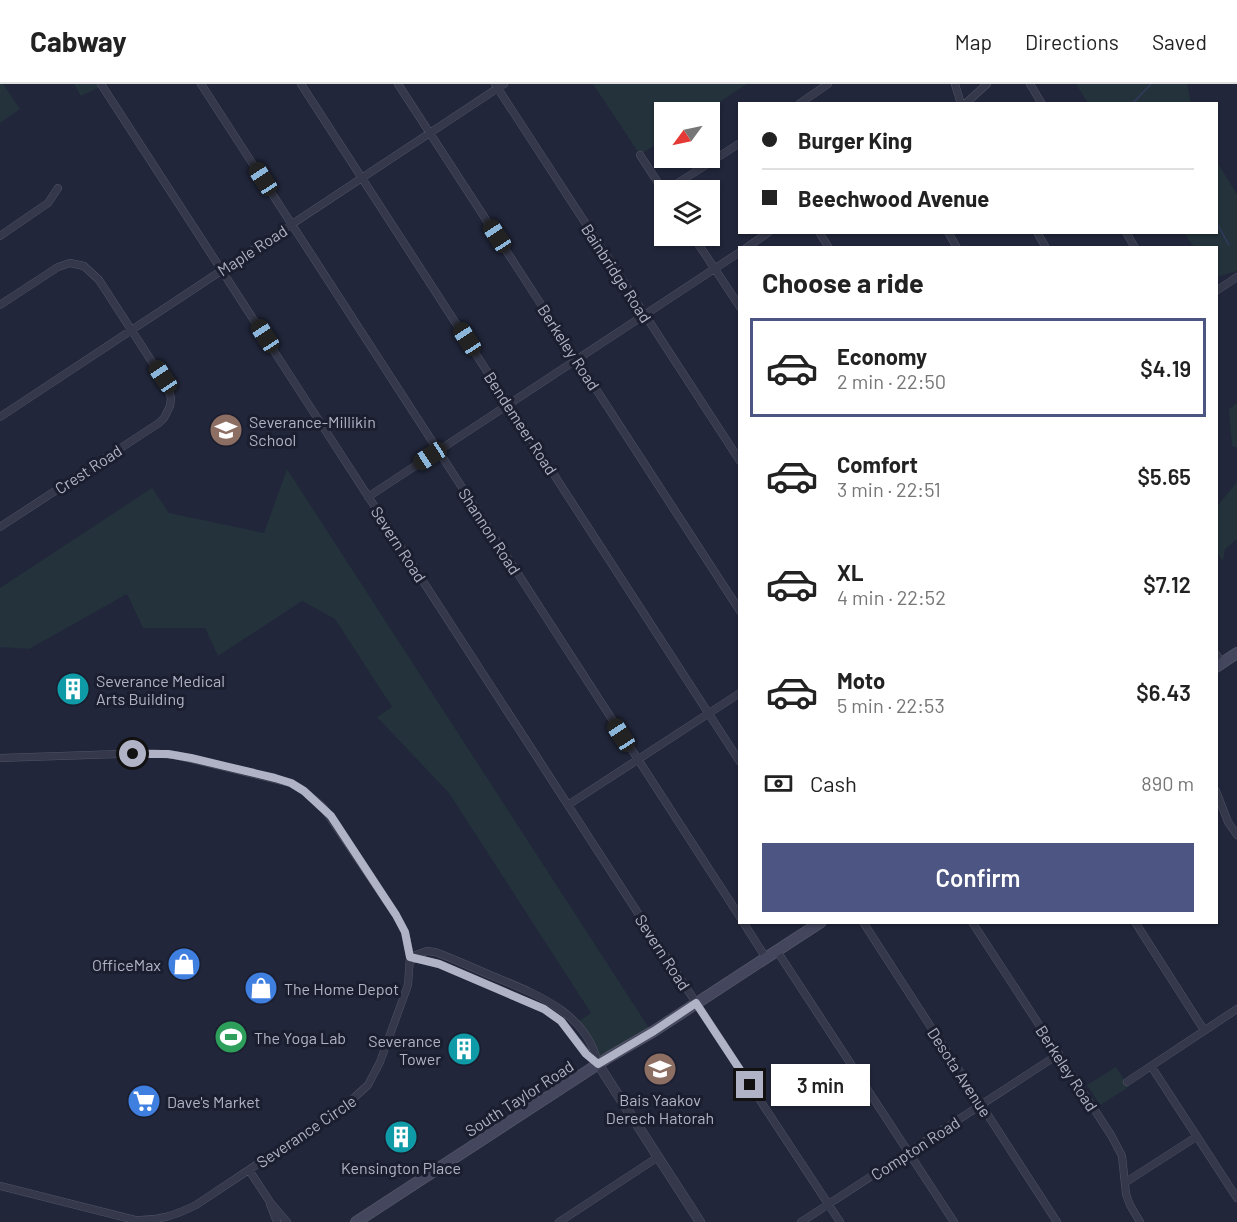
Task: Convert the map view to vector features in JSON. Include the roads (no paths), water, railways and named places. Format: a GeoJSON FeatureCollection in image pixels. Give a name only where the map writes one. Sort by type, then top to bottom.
{"type":"FeatureCollection","features":[{"type":"Feature","properties":{"kind":"main road"},"geometry":{"type":"LineString","coordinates":[[1218,661],[1237,653]]}},
{"type":"Feature","properties":{"kind":"main road","name":"South Taylor Road"},"geometry":{"type":"LineString","coordinates":[[356,1222],[818,924]]}},
{"type":"Feature","properties":{"kind":"street","name":"Severn Road"},"geometry":{"type":"LineString","coordinates":[[101,84],[840,1222]]}},
{"type":"Feature","properties":{"kind":"street","name":"Shannon Road"},"geometry":{"type":"LineString","coordinates":[[201,84],[738,914]]}},
{"type":"Feature","properties":{"kind":"street","name":"Bendemeer Road"},"geometry":{"type":"LineString","coordinates":[[301,84],[738,759]]}},
{"type":"Feature","properties":{"kind":"street","name":"Berkeley Road"},"geometry":{"type":"LineString","coordinates":[[398,84],[738,607]]}},
{"type":"Feature","properties":{"kind":"street"},"geometry":{"type":"LineString","coordinates":[[802,102],[828,84]]}},
{"type":"Feature","properties":{"kind":"street"},"geometry":{"type":"LineString","coordinates":[[955,84],[962,102]]}},
{"type":"Feature","properties":{"kind":"street"},"geometry":{"type":"LineString","coordinates":[[965,102],[987,84]]}},
{"type":"Feature","properties":{"kind":"street"},"geometry":{"type":"LineString","coordinates":[[1030,84],[1041,102]]}},
{"type":"Feature","properties":{"kind":"street","name":"Maple Road"},"geometry":{"type":"LineString","coordinates":[[0,417],[499,85]]}},
{"type":"Feature","properties":{"kind":"street","name":"Bainbridge Road"},"geometry":{"type":"LineString","coordinates":[[499,85],[738,458]]}},
{"type":"Feature","properties":{"kind":"street"},"geometry":{"type":"LineString","coordinates":[[683,180],[738,144]]}},
{"type":"Feature","properties":{"kind":"street"},"geometry":{"type":"LineString","coordinates":[[640,155],[658,180]]}},
{"type":"Feature","properties":{"kind":"street"},"geometry":{"type":"LineString","coordinates":[[0,236],[48,203],[58,188]]}},
{"type":"Feature","properties":{"kind":"street"},"geometry":{"type":"LineString","coordinates":[[749,246],[766,234]]}},
{"type":"Feature","properties":{"kind":"street"},"geometry":{"type":"LineString","coordinates":[[700,246],[738,304]]}},
{"type":"Feature","properties":{"kind":"street"},"geometry":{"type":"LineString","coordinates":[[369,496],[738,253]]}},
{"type":"Feature","properties":{"kind":"street"},"geometry":{"type":"LineString","coordinates":[[0,306],[57,267],[70,263],[84,266],[99,280],[131,330]]}},
{"type":"Feature","properties":{"kind":"street"},"geometry":{"type":"LineString","coordinates":[[1218,290],[1237,277]]}},
{"type":"Feature","properties":{"kind":"street","name":"Crest Road"},"geometry":{"type":"LineString","coordinates":[[0,527],[164,418],[171,398],[167,385],[131,330]]}},
{"type":"Feature","properties":{"kind":"street"},"geometry":{"type":"LineString","coordinates":[[568,805],[738,694]]}},
{"type":"Feature","properties":{"kind":"street","name":"Severance Circle"},"geometry":{"type":"LineString","coordinates":[[0,758],[168,754],[291,783],[315,799],[331,816],[396,915],[405,932],[410,957],[405,998],[380,1062],[368,1085],[345,1106],[196,1205],[153,1220],[135,1220],[0,1186]]}},
{"type":"Feature","properties":{"kind":"street"},"geometry":{"type":"LineString","coordinates":[[1218,796],[1228,822],[1237,835]]}},
{"type":"Feature","properties":{"kind":"street"},"geometry":{"type":"LineString","coordinates":[[744,924],[766,958]]}},
{"type":"Feature","properties":{"kind":"street","name":"Desota Avenue"},"geometry":{"type":"LineString","coordinates":[[864,924],[1057,1222]]}},
{"type":"Feature","properties":{"kind":"street","name":"Berkeley Road"},"geometry":{"type":"LineString","coordinates":[[973,924],[1112,1135],[1122,1156],[1126,1194],[1140,1222]]}},
{"type":"Feature","properties":{"kind":"street"},"geometry":{"type":"LineString","coordinates":[[1136,924],[1204,1030]]}},
{"type":"Feature","properties":{"kind":"street"},"geometry":{"type":"LineString","coordinates":[[777,951],[954,1222]]}},
{"type":"Feature","properties":{"kind":"street"},"geometry":{"type":"LineString","coordinates":[[410,957],[439,964],[544,1009],[561,1021],[586,1054],[598,1064],[700,1222]]}},
{"type":"Feature","properties":{"kind":"street"},"geometry":{"type":"LineString","coordinates":[[1127,1082],[1237,1009]]}},
{"type":"Feature","properties":{"kind":"street","name":"Compton Road"},"geometry":{"type":"LineString","coordinates":[[801,1222],[1059,1054]]}},
{"type":"Feature","properties":{"kind":"street"},"geometry":{"type":"LineString","coordinates":[[1151,1066],[1237,1198]]}},
{"type":"Feature","properties":{"kind":"street"},"geometry":{"type":"LineString","coordinates":[[1126,1182],[1196,1137]]}},
{"type":"Feature","properties":{"kind":"street"},"geometry":{"type":"LineString","coordinates":[[559,1222],[658,1157]]}},
{"type":"Feature","properties":{"kind":"street","name":"Severance Circle"},"geometry":{"type":"LineString","coordinates":[[249,1170],[270,1202],[287,1222]]}},
{"type":"Feature","properties":{"kind":"street","name":"Severance Circle"},"geometry":{"type":"LineString","coordinates":[[270,1202],[277,1222]]}},
{"type":"Feature","properties":{"kind":"waterway"},"geometry":{"type":"LineString","coordinates":[[1134,102],[1151,84]]}},
{"type":"Feature","properties":{"kind":"waterway"},"geometry":{"type":"LineString","coordinates":[[1218,226],[1229,245]]}},
{"type":"Feature","properties":{"kind":"place","name":"Severance-Millikin School"},"geometry":{"type":"Point","coordinates":[226,430]}},
{"type":"Feature","properties":{"kind":"place","name":"Severance Medical Arts Building"},"geometry":{"type":"Point","coordinates":[73,689]}},
{"type":"Feature","properties":{"kind":"place","name":"OfficeMax"},"geometry":{"type":"Point","coordinates":[184,964]}},
{"type":"Feature","properties":{"kind":"place","name":"The Home Depot"},"geometry":{"type":"Point","coordinates":[261,988]}},
{"type":"Feature","properties":{"kind":"place","name":"The Yoga Lab"},"geometry":{"type":"Point","coordinates":[231,1037]}},
{"type":"Feature","properties":{"kind":"place","name":"Severance Tower"},"geometry":{"type":"Point","coordinates":[464,1049]}},
{"type":"Feature","properties":{"kind":"place","name":"Bais Yaakov Derech Hatorah"},"geometry":{"type":"Point","coordinates":[660,1069]}},
{"type":"Feature","properties":{"kind":"place","name":"Dave's Market"},"geometry":{"type":"Point","coordinates":[144,1101]}},
{"type":"Feature","properties":{"kind":"place","name":"Kensington Place"},"geometry":{"type":"Point","coordinates":[401,1137]}}]}
